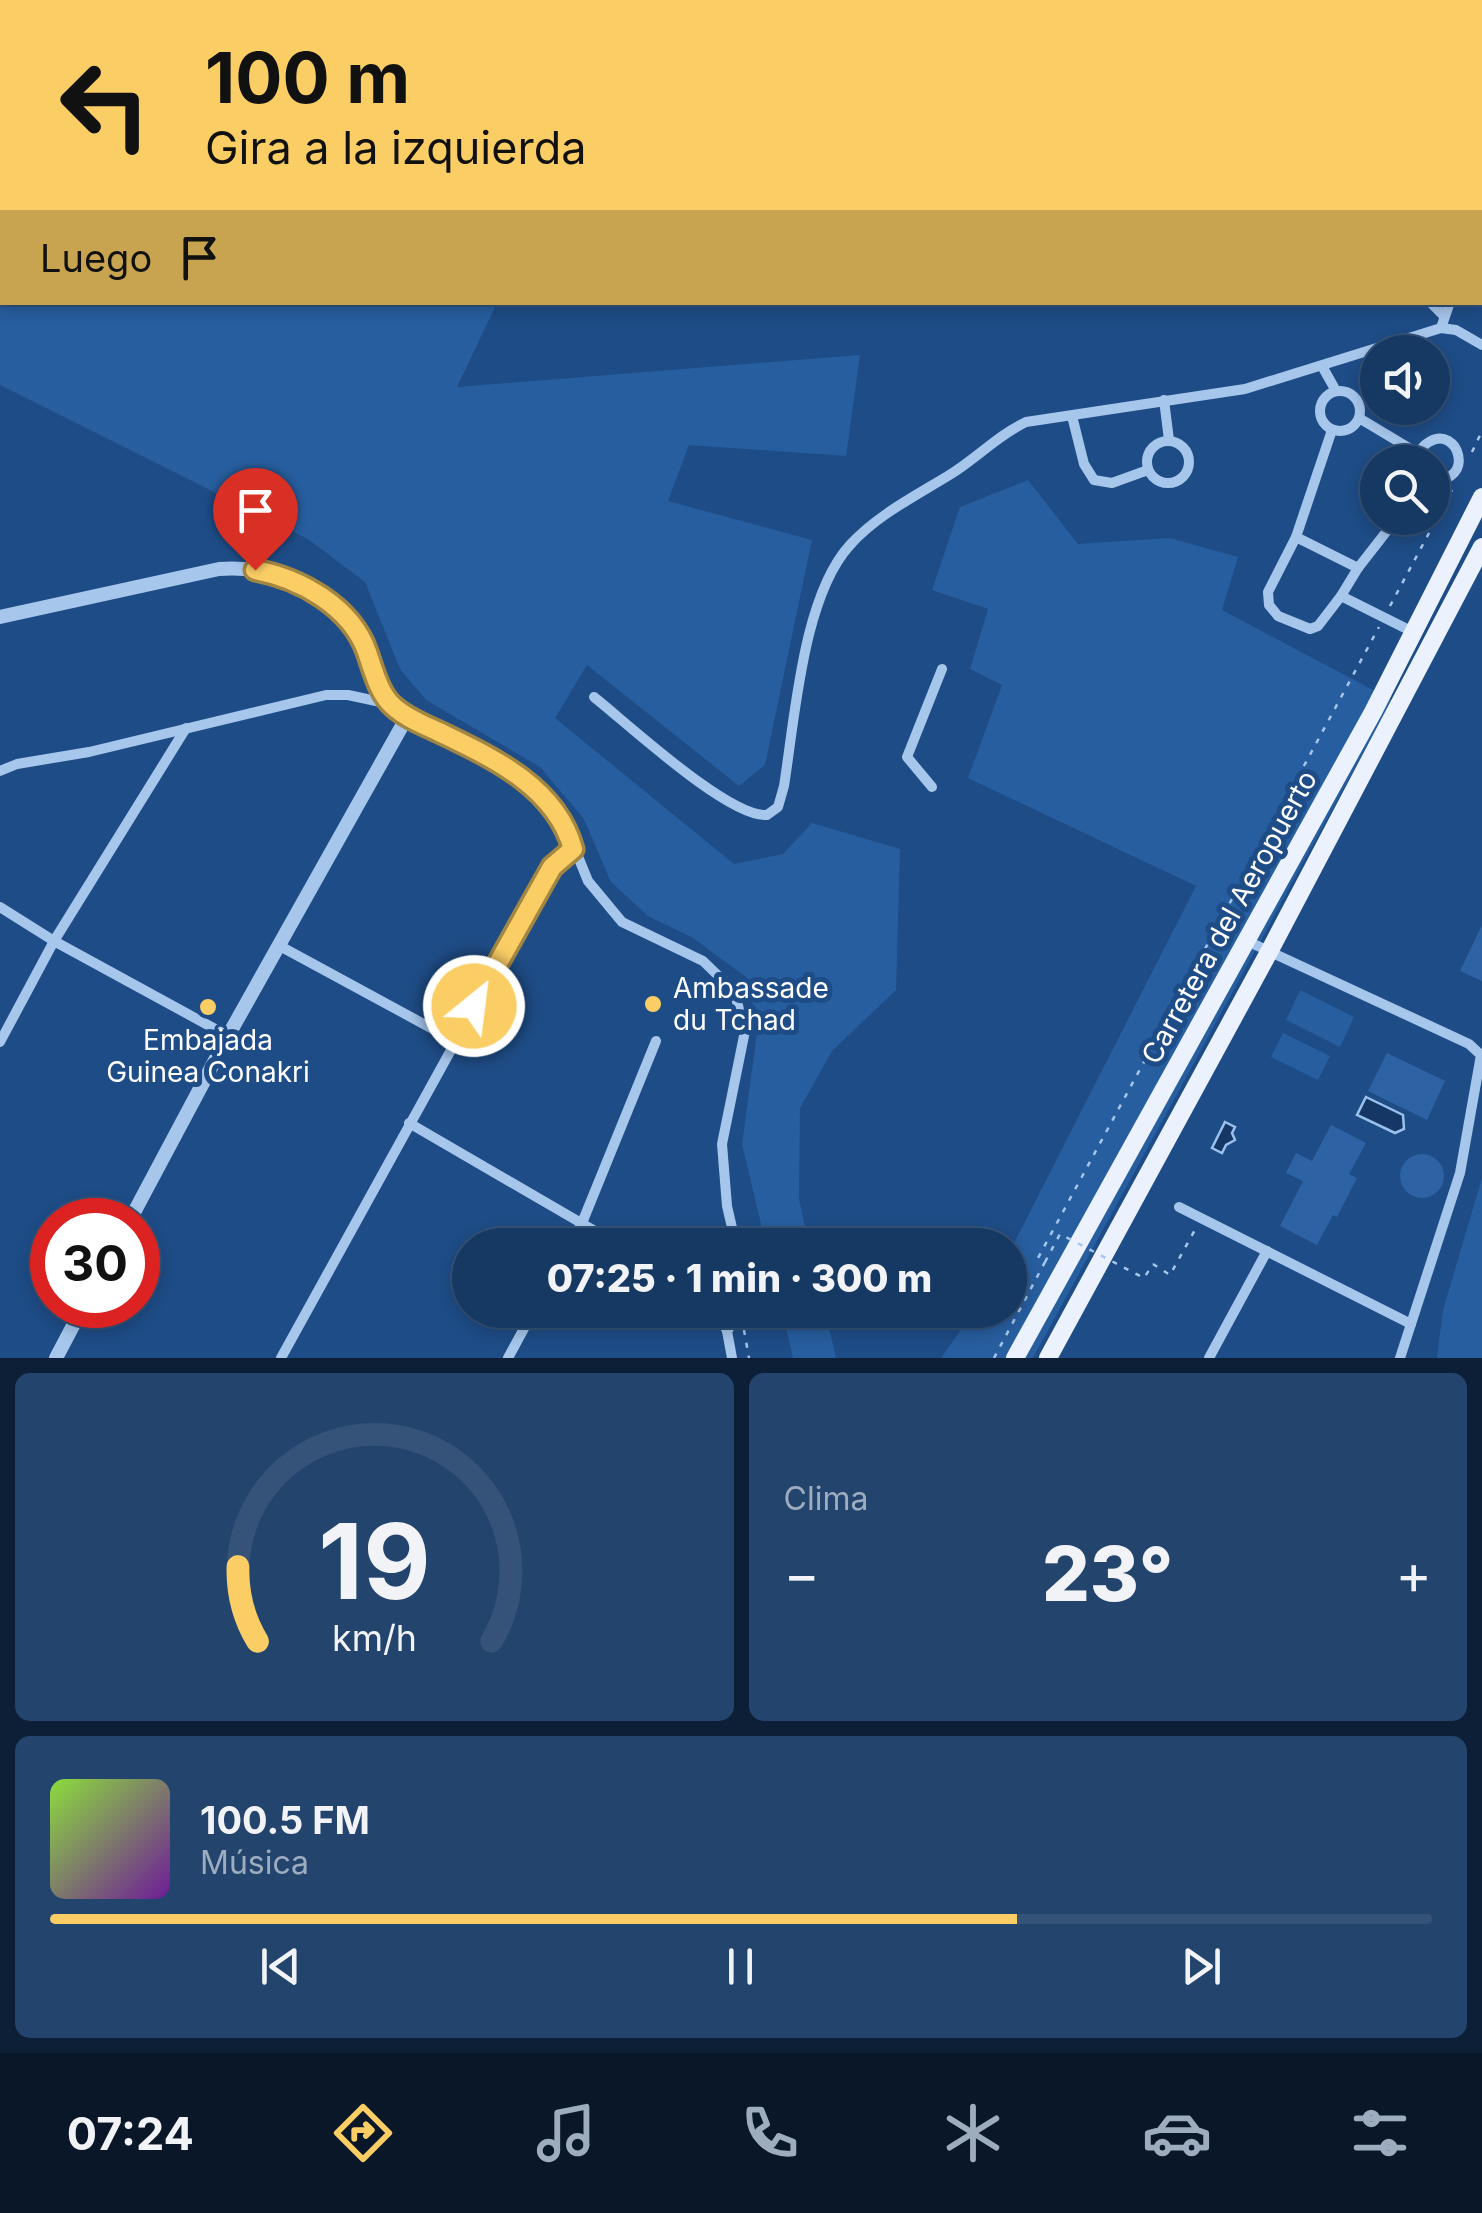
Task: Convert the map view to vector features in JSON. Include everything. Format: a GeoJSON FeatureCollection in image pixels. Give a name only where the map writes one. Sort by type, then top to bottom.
{"type":"FeatureCollection","features":[{"type":"Feature","properties":{"kind":"main road","name":"Carretera del Aeropuerto"},"geometry":{"type":"LineString","coordinates":[[1015,1358],[1247,941],[1482,497]]}},
{"type":"Feature","properties":{"kind":"main road","name":"Carretera del Aeropuerto"},"geometry":{"type":"LineString","coordinates":[[1048,1358],[1269,952],[1482,547]]}},
{"type":"Feature","properties":{"kind":"main road"},"geometry":{"type":"LineString","coordinates":[[1126,1158],[1149,1171]]}},
{"type":"Feature","properties":{"kind":"street"},"geometry":{"type":"LineString","coordinates":[[1432,305],[1443,322],[1482,345]]}},
{"type":"Feature","properties":{"kind":"street"},"geometry":{"type":"LineString","coordinates":[[1443,322],[1449,305]]}},
{"type":"Feature","properties":{"kind":"street"},"geometry":{"type":"LineString","coordinates":[[594,697],[710,792],[740,810],[767,815],[778,807],[784,786],[808,640],[824,586],[834,564],[852,542],[894,510],[1026,422],[1245,390],[1443,322]]}},
{"type":"Feature","properties":{"kind":"street"},"geometry":{"type":"LineString","coordinates":[[1322,366],[1336,391]]}},
{"type":"Feature","properties":{"kind":"street"},"geometry":{"type":"LineString","coordinates":[[1336,391],[1348,392],[1357,400],[1358,418],[1350,428],[1332,430],[1322,421],[1320,409],[1325,397],[1336,391]]}},
{"type":"Feature","properties":{"kind":"street"},"geometry":{"type":"LineString","coordinates":[[1164,400],[1168,440]]}},
{"type":"Feature","properties":{"kind":"street"},"geometry":{"type":"LineString","coordinates":[[1072,416],[1084,464],[1094,480],[1112,483],[1148,470]]}},
{"type":"Feature","properties":{"kind":"street"},"geometry":{"type":"LineString","coordinates":[[1358,418],[1399,445]]}},
{"type":"Feature","properties":{"kind":"street"},"geometry":{"type":"LineString","coordinates":[[1332,430],[1296,537],[1268,592],[1269,605],[1278,616],[1310,629],[1318,626],[1384,535]]}},
{"type":"Feature","properties":{"kind":"street"},"geometry":{"type":"LineString","coordinates":[[1168,440],[1186,451],[1187,471],[1171,484],[1157,481],[1148,470],[1150,450],[1168,440]]}},
{"type":"Feature","properties":{"kind":"street"},"geometry":{"type":"LineString","coordinates":[[1429,445],[1433,440],[1447,440],[1457,449],[1460,463],[1450,476]]}},
{"type":"Feature","properties":{"kind":"street"},"geometry":{"type":"LineString","coordinates":[[1296,537],[1358,568]]}},
{"type":"Feature","properties":{"kind":"street"},"geometry":{"type":"LineString","coordinates":[[0,616],[240,567],[296,580],[350,622],[390,704],[407,717],[474,749],[540,793],[559,816],[588,881],[622,922],[703,962],[734,992],[744,1030],[722,1144],[732,1228]]}},
{"type":"Feature","properties":{"kind":"street"},"geometry":{"type":"LineString","coordinates":[[1341,596],[1413,632]]}},
{"type":"Feature","properties":{"kind":"street"},"geometry":{"type":"LineString","coordinates":[[932,787],[907,757],[942,669]]}},
{"type":"Feature","properties":{"kind":"street"},"geometry":{"type":"LineString","coordinates":[[0,771],[16,764],[89,752],[326,695],[348,695],[390,704]]}},
{"type":"Feature","properties":{"kind":"street"},"geometry":{"type":"LineString","coordinates":[[142,1198],[407,717]]}},
{"type":"Feature","properties":{"kind":"street"},"geometry":{"type":"LineString","coordinates":[[0,1042],[54,941],[186,728]]}},
{"type":"Feature","properties":{"kind":"street"},"geometry":{"type":"LineString","coordinates":[[281,1358],[552,867],[573,849]]}},
{"type":"Feature","properties":{"kind":"street"},"geometry":{"type":"LineString","coordinates":[[0,907],[54,941],[228,1036]]}},
{"type":"Feature","properties":{"kind":"street"},"geometry":{"type":"LineString","coordinates":[[1247,941],[1468,1044],[1481,1055],[1460,1173],[1400,1358]]}},
{"type":"Feature","properties":{"kind":"street"},"geometry":{"type":"LineString","coordinates":[[278,945],[455,1041]]}},
{"type":"Feature","properties":{"kind":"street"},"geometry":{"type":"LineString","coordinates":[[580,1228],[656,1041]]}},
{"type":"Feature","properties":{"kind":"street"},"geometry":{"type":"LineString","coordinates":[[409,1124],[589,1228]]}},
{"type":"Feature","properties":{"kind":"street"},"geometry":{"type":"LineString","coordinates":[[1179,1207],[1411,1324]]}},
{"type":"Feature","properties":{"kind":"street"},"geometry":{"type":"LineString","coordinates":[[1209,1358],[1266,1251]]}},
{"type":"Feature","properties":{"kind":"street"},"geometry":{"type":"LineString","coordinates":[[56,1358],[72,1328]]}},
{"type":"Feature","properties":{"kind":"street"},"geometry":{"type":"LineString","coordinates":[[508,1358],[524,1328]]}},
{"type":"Feature","properties":{"kind":"street"},"geometry":{"type":"LineString","coordinates":[[725,1328],[732,1358]]}},
{"type":"Feature","properties":{"kind":"street"},"geometry":{"type":"LineString","coordinates":[[727,1332],[730,1328]]}},
{"type":"Feature","properties":{"kind":"path"},"geometry":{"type":"LineString","coordinates":[[1467,460],[1482,431]]}},
{"type":"Feature","properties":{"kind":"path"},"geometry":{"type":"LineString","coordinates":[[1045,1262],[1038,1258],[1452,490]]}},
{"type":"Feature","properties":{"kind":"path"},"geometry":{"type":"LineString","coordinates":[[994,1358],[1060,1234],[1144,1278],[1153,1264],[1170,1274],[1201,1218]]}},
{"type":"Feature","properties":{"kind":"path"},"geometry":{"type":"LineString","coordinates":[[744,1328],[748,1358]]}},
{"type":"Feature","properties":{"kind":"shaded area"},"geometry":{"type":"Polygon","coordinates":[[[0,305],[496,305],[457,387],[860,355],[846,456],[689,445],[668,501],[812,540],[765,765],[739,786],[587,665],[555,718],[734,864],[783,854],[812,823],[900,849],[896,990],[832,1051],[800,1108],[799,1199],[805,1228],[762,1228],[742,1144],[758,1026],[746,977],[693,938],[648,916],[611,882],[584,819],[540,767],[426,700],[400,669],[365,582],[308,539],[0,385],[0,305]]]}},
{"type":"Feature","properties":{"kind":"shaded area"},"geometry":{"type":"Polygon","coordinates":[[[1028,480],[1078,544],[1170,538],[1238,557],[1222,610],[1392,700],[1033,1358],[941,1358],[962,1328],[1027,1328],[1027,1228],[1022,1228],[1196,886],[968,778],[1002,685],[970,669],[988,609],[932,590],[960,507],[1028,480]]]}},
{"type":"Feature","properties":{"kind":"shaded area"},"geometry":{"type":"Polygon","coordinates":[[[1300,990],[1354,1017],[1340,1047],[1286,1020],[1300,990]]]}},
{"type":"Feature","properties":{"kind":"shaded area"},"geometry":{"type":"Polygon","coordinates":[[[1283,1033],[1330,1056],[1318,1080],[1271,1057],[1283,1033]]]}},
{"type":"Feature","properties":{"kind":"shaded area"},"geometry":{"type":"Polygon","coordinates":[[[1366,1097],[1403,1115],[1404,1129],[1395,1133],[1357,1115],[1366,1097]]]}},
{"type":"Feature","properties":{"kind":"shaded area"},"geometry":{"type":"Polygon","coordinates":[[[1225,1122],[1235,1127],[1235,1140],[1222,1153],[1212,1148],[1225,1122]]]}},
{"type":"Feature","properties":{"kind":"shaded area"},"geometry":{"type":"Polygon","coordinates":[[[1482,1178],[1482,1358],[1437,1358],[1443,1310],[1482,1178]]]}},
{"type":"Feature","properties":{"kind":"shaded area"},"geometry":{"type":"Polygon","coordinates":[[[786,1328],[829,1328],[836,1358],[793,1358],[786,1328]]]}},
{"type":"Feature","properties":{"kind":"building"},"geometry":{"type":"Polygon","coordinates":[[[1482,925],[1482,981],[1460,971],[1482,925]]]}},
{"type":"Feature","properties":{"kind":"building"},"geometry":{"type":"Polygon","coordinates":[[[1387,1053],[1445,1081],[1427,1120],[1368,1091],[1387,1053]]]}},
{"type":"Feature","properties":{"kind":"building"},"geometry":{"type":"Polygon","coordinates":[[[1331,1125],[1366,1143],[1349,1174],[1357,1178],[1317,1245],[1280,1226],[1303,1181],[1286,1173],[1296,1153],[1312,1161],[1331,1125]]]}},
{"type":"Feature","properties":{"kind":"building"},"geometry":{"type":"Polygon","coordinates":[[[1422,1154],[1438,1160],[1444,1176],[1438,1192],[1422,1198],[1406,1192],[1400,1176],[1406,1160],[1422,1154]]]}},
{"type":"Feature","properties":{"kind":"place","name":"Ambassade du Tchad"},"geometry":{"type":"Point","coordinates":[653,1004]}},
{"type":"Feature","properties":{"kind":"place","name":"Embajada Guinea Conakri"},"geometry":{"type":"Point","coordinates":[208,1007]}},
{"type":"Feature","properties":{"kind":"route"},"geometry":{"type":"LineString","coordinates":[[255,570],[296,580],[328,603],[360,636],[370,667],[390,704],[528,783],[550,804],[568,832],[573,849],[552,867],[474,1006]]}}]}
